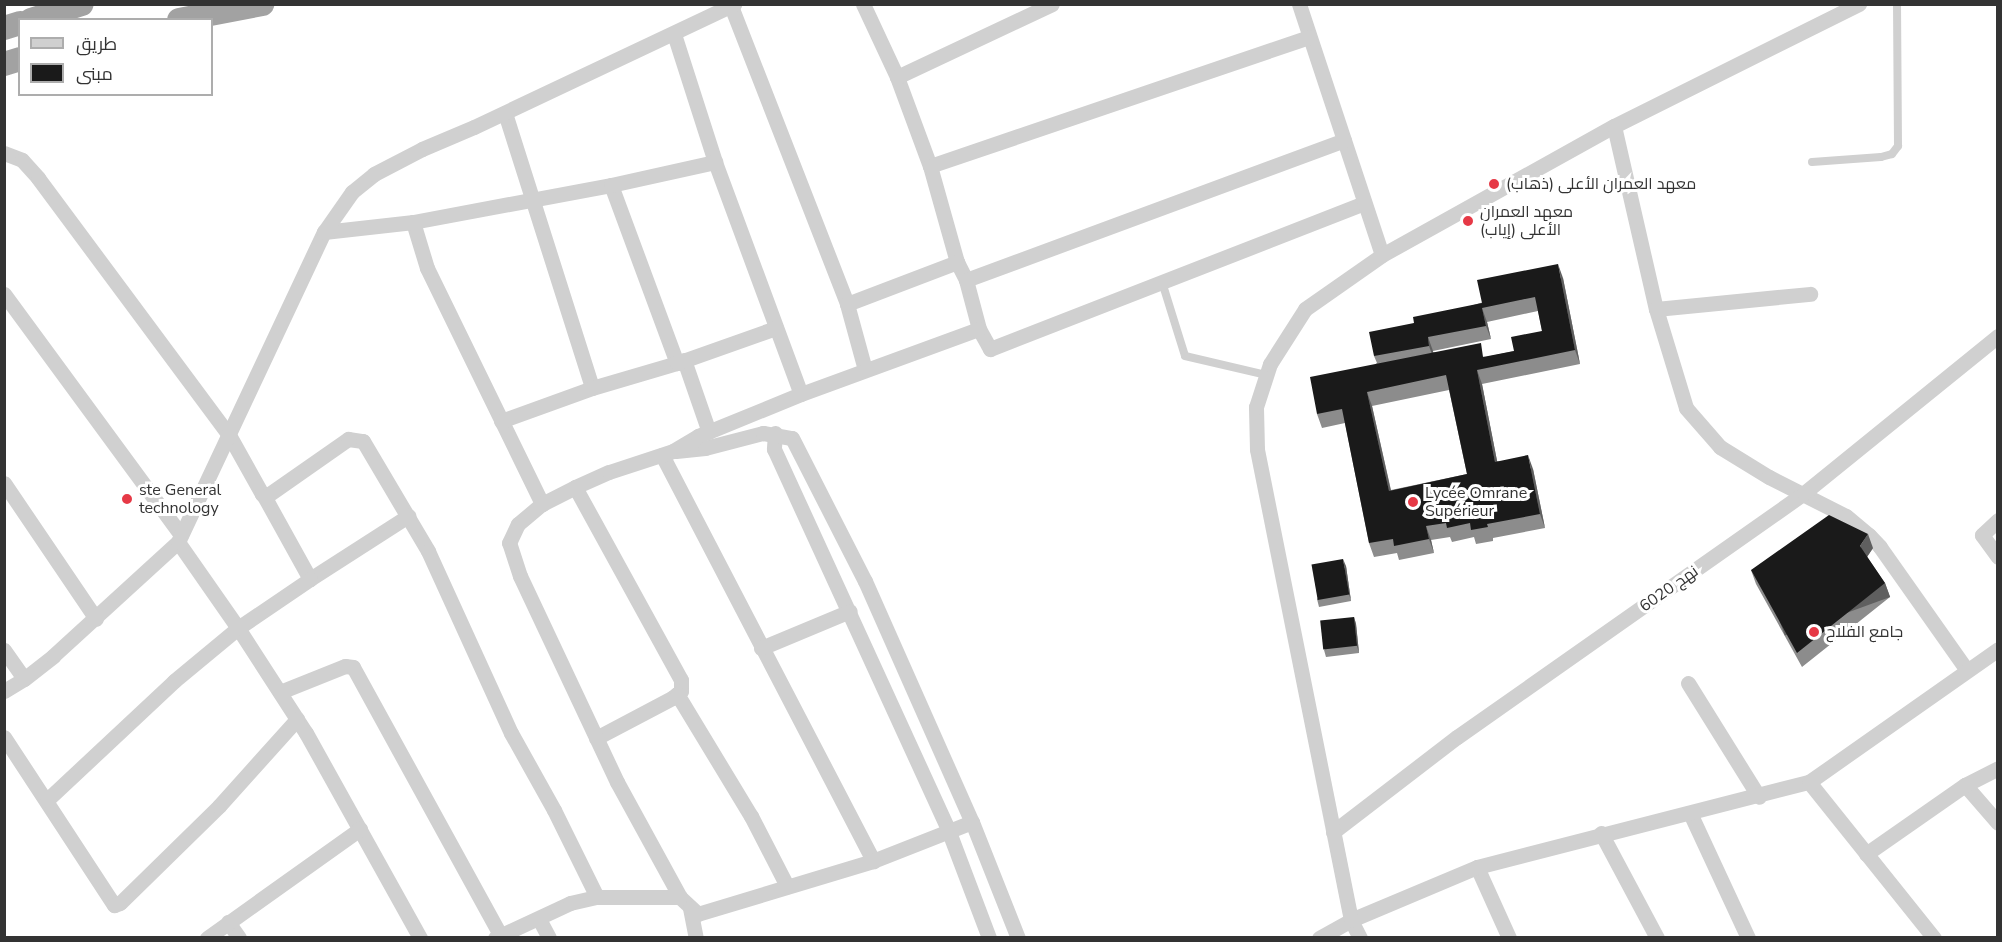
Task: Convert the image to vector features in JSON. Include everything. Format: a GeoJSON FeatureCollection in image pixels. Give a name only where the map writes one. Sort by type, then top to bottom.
{"type":"FeatureCollection","features":[{"type":"Feature","properties":{"kind":"highway"},"geometry":{"type":"LineString","coordinates":[[37,18],[82,4]]}},
{"type":"Feature","properties":{"kind":"highway"},"geometry":{"type":"LineString","coordinates":[[186,18],[216,10],[262,4]]}},
{"type":"Feature","properties":{"kind":"street"},"geometry":{"type":"LineString","coordinates":[[863,4],[897,77],[930,166],[979,329],[993,349],[1364,203]]}},
{"type":"Feature","properties":{"kind":"street"},"geometry":{"type":"LineString","coordinates":[[897,77],[1052,4]]}},
{"type":"Feature","properties":{"kind":"street"},"geometry":{"type":"LineString","coordinates":[[1299,4],[1382,255]]}},
{"type":"Feature","properties":{"kind":"street"},"geometry":{"type":"LineString","coordinates":[[1360,938],[1351,920],[1257,449],[1256,407],[1270,364],[1305,309],[1382,255],[1614,126],[1859,4]]}},
{"type":"Feature","properties":{"kind":"street"},"geometry":{"type":"LineString","coordinates":[[4,690],[24,679],[96,619],[180,539],[324,232],[352,192],[374,174],[422,149],[733,5],[847,304],[865,370]]}},
{"type":"Feature","properties":{"kind":"street"},"geometry":{"type":"LineString","coordinates":[[674,34],[715,162],[801,394]]}},
{"type":"Feature","properties":{"kind":"street"},"geometry":{"type":"LineString","coordinates":[[930,166],[1309,37]]}},
{"type":"Feature","properties":{"kind":"street"},"geometry":{"type":"LineString","coordinates":[[504,113],[592,388]]}},
{"type":"Feature","properties":{"kind":"street"},"geometry":{"type":"LineString","coordinates":[[1614,126],[1656,309],[1686,408],[1720,447],[1769,477],[1846,516],[1880,547],[1966,669]]}},
{"type":"Feature","properties":{"kind":"street"},"geometry":{"type":"LineString","coordinates":[[966,280],[1344,140]]}},
{"type":"Feature","properties":{"kind":"street"},"geometry":{"type":"LineString","coordinates":[[4,153],[22,160],[38,178],[229,435],[310,579]]}},
{"type":"Feature","properties":{"kind":"street"},"geometry":{"type":"LineString","coordinates":[[324,232],[413,222],[532,201],[715,162]]}},
{"type":"Feature","properties":{"kind":"street"},"geometry":{"type":"LineString","coordinates":[[611,185],[709,432]]}},
{"type":"Feature","properties":{"kind":"street"},"geometry":{"type":"LineString","coordinates":[[413,222],[428,268],[542,504]]}},
{"type":"Feature","properties":{"kind":"street"},"geometry":{"type":"LineString","coordinates":[[847,304],[957,262]]}},
{"type":"Feature","properties":{"kind":"street"},"geometry":{"type":"LineString","coordinates":[[4,294],[180,539],[280,692],[420,938]]}},
{"type":"Feature","properties":{"kind":"street"},"geometry":{"type":"LineString","coordinates":[[1656,309],[1810,294]]}},
{"type":"Feature","properties":{"kind":"street"},"geometry":{"type":"LineString","coordinates":[[501,421],[592,388],[776,328]]}},
{"type":"Feature","properties":{"kind":"street"},"geometry":{"type":"LineString","coordinates":[[696,938],[685,903],[596,738],[512,556],[509,543],[511,535],[518,524],[542,504],[609,472],[668,453],[709,432],[801,394],[979,329]]}},
{"type":"Feature","properties":{"kind":"street","name":"نهج 6020"},"geometry":{"type":"LineString","coordinates":[[1333,832],[1457,737],[1804,493],[1998,336]]}},
{"type":"Feature","properties":{"kind":"street"},"geometry":{"type":"LineString","coordinates":[[668,453],[705,448],[763,433],[775,433],[792,438],[865,580],[972,822],[1018,938]]}},
{"type":"Feature","properties":{"kind":"street"},"geometry":{"type":"LineString","coordinates":[[775,433],[774,449],[949,832],[989,938]]}},
{"type":"Feature","properties":{"kind":"street"},"geometry":{"type":"LineString","coordinates":[[264,496],[348,440],[363,441],[408,516],[471,642],[511,733],[554,810],[597,897]]}},
{"type":"Feature","properties":{"kind":"street"},"geometry":{"type":"LineString","coordinates":[[668,453],[761,648],[873,861]]}},
{"type":"Feature","properties":{"kind":"street"},"geometry":{"type":"LineString","coordinates":[[4,483],[96,619]]}},
{"type":"Feature","properties":{"kind":"street"},"geometry":{"type":"LineString","coordinates":[[575,487],[681,680],[681,691],[596,738]]}},
{"type":"Feature","properties":{"kind":"street"},"geometry":{"type":"LineString","coordinates":[[47,800],[174,681],[238,628],[408,516]]}},
{"type":"Feature","properties":{"kind":"street"},"geometry":{"type":"LineString","coordinates":[[1998,520],[1982,535],[1998,557]]}},
{"type":"Feature","properties":{"kind":"street"},"geometry":{"type":"LineString","coordinates":[[761,648],[849,611]]}},
{"type":"Feature","properties":{"kind":"street"},"geometry":{"type":"LineString","coordinates":[[1319,938],[1351,920],[1477,867],[1601,833],[1759,797],[1809,782],[1966,669],[1998,649]]}},
{"type":"Feature","properties":{"kind":"street"},"geometry":{"type":"LineString","coordinates":[[4,650],[24,679]]}},
{"type":"Feature","properties":{"kind":"street"},"geometry":{"type":"LineString","coordinates":[[280,692],[345,666],[353,667],[497,936],[539,919],[570,903],[597,897],[685,903],[698,914],[873,861],[972,822]]}},
{"type":"Feature","properties":{"kind":"street"},"geometry":{"type":"LineString","coordinates":[[1688,683],[1759,797]]}},
{"type":"Feature","properties":{"kind":"street"},"geometry":{"type":"LineString","coordinates":[[676,694],[751,816],[787,886]]}},
{"type":"Feature","properties":{"kind":"street"},"geometry":{"type":"LineString","coordinates":[[4,737],[114,905],[120,903],[219,806],[297,719]]}},
{"type":"Feature","properties":{"kind":"street"},"geometry":{"type":"LineString","coordinates":[[1866,854],[1965,785],[1998,768]]}},
{"type":"Feature","properties":{"kind":"street"},"geometry":{"type":"LineString","coordinates":[[1809,782],[1934,938]]}},
{"type":"Feature","properties":{"kind":"street"},"geometry":{"type":"LineString","coordinates":[[1965,785],[1998,823]]}},
{"type":"Feature","properties":{"kind":"street"},"geometry":{"type":"LineString","coordinates":[[1690,813],[1748,938]]}},
{"type":"Feature","properties":{"kind":"street"},"geometry":{"type":"LineString","coordinates":[[207,938],[360,829]]}},
{"type":"Feature","properties":{"kind":"street"},"geometry":{"type":"LineString","coordinates":[[1601,833],[1657,938]]}},
{"type":"Feature","properties":{"kind":"street"},"geometry":{"type":"LineString","coordinates":[[1477,867],[1509,938]]}},
{"type":"Feature","properties":{"kind":"street"},"geometry":{"type":"LineString","coordinates":[[539,919],[549,938]]}},
{"type":"Feature","properties":{"kind":"street"},"geometry":{"type":"LineString","coordinates":[[228,922],[239,938]]}},
{"type":"Feature","properties":{"kind":"lane"},"geometry":{"type":"LineString","coordinates":[[1812,162],[1881,157],[1893,154],[1898,146],[1897,4]]}},
{"type":"Feature","properties":{"kind":"lane"},"geometry":{"type":"LineString","coordinates":[[1162,282],[1185,356],[1266,375]]}},
{"type":"Feature","properties":{"kind":"building"},"geometry":{"type":"Polygon","coordinates":[[[1558,264],[1575,350],[1477,370],[1495,462],[1528,455],[1540,514],[1487,524],[1488,527],[1471,530],[1470,523],[1447,528],[1446,523],[1426,526],[1429,539],[1394,546],[1393,539],[1369,543],[1342,409],[1317,414],[1310,377],[1481,343],[1483,357],[1514,351],[1511,337],[1542,331],[1535,297],[1482,308],[1486,326],[1428,337],[1429,346],[1374,356],[1369,332],[1414,323],[1413,317],[1482,303],[1477,280],[1558,264]],[[1446,375],[1367,392],[1389,491],[1467,474],[1446,375]]]}},
{"type":"Feature","properties":{"kind":"building","name":"جامع الفلاح"},"geometry":{"type":"Polygon","coordinates":[[[1829,515],[1868,534],[1860,546],[1885,583],[1797,653],[1751,570],[1829,515]]]}},
{"type":"Feature","properties":{"kind":"building"},"geometry":{"type":"Polygon","coordinates":[[[1343,559],[1349,594],[1318,600],[1311,565],[1343,559]]]}},
{"type":"Feature","properties":{"kind":"building"},"geometry":{"type":"Polygon","coordinates":[[[1354,617],[1357,646],[1323,649],[1320,621],[1354,617]]]}},
{"type":"Feature","properties":{"kind":"place","name":"معهد العمران الأعلى (ذهاب)"},"geometry":{"type":"Point","coordinates":[1494,184]}},
{"type":"Feature","properties":{"kind":"place","name":"معهد العمران الأعلى (إياب)"},"geometry":{"type":"Point","coordinates":[1468,221]}},
{"type":"Feature","properties":{"kind":"place","name":"ste General technology"},"geometry":{"type":"Point","coordinates":[127,499]}},
{"type":"Feature","properties":{"kind":"place","name":"Lycée Omrane Supérieur"},"geometry":{"type":"Point","coordinates":[1413,502]}},
{"type":"Feature","properties":{"kind":"place","name":"جامع الفلاح"},"geometry":{"type":"Point","coordinates":[1814,632]}}]}
